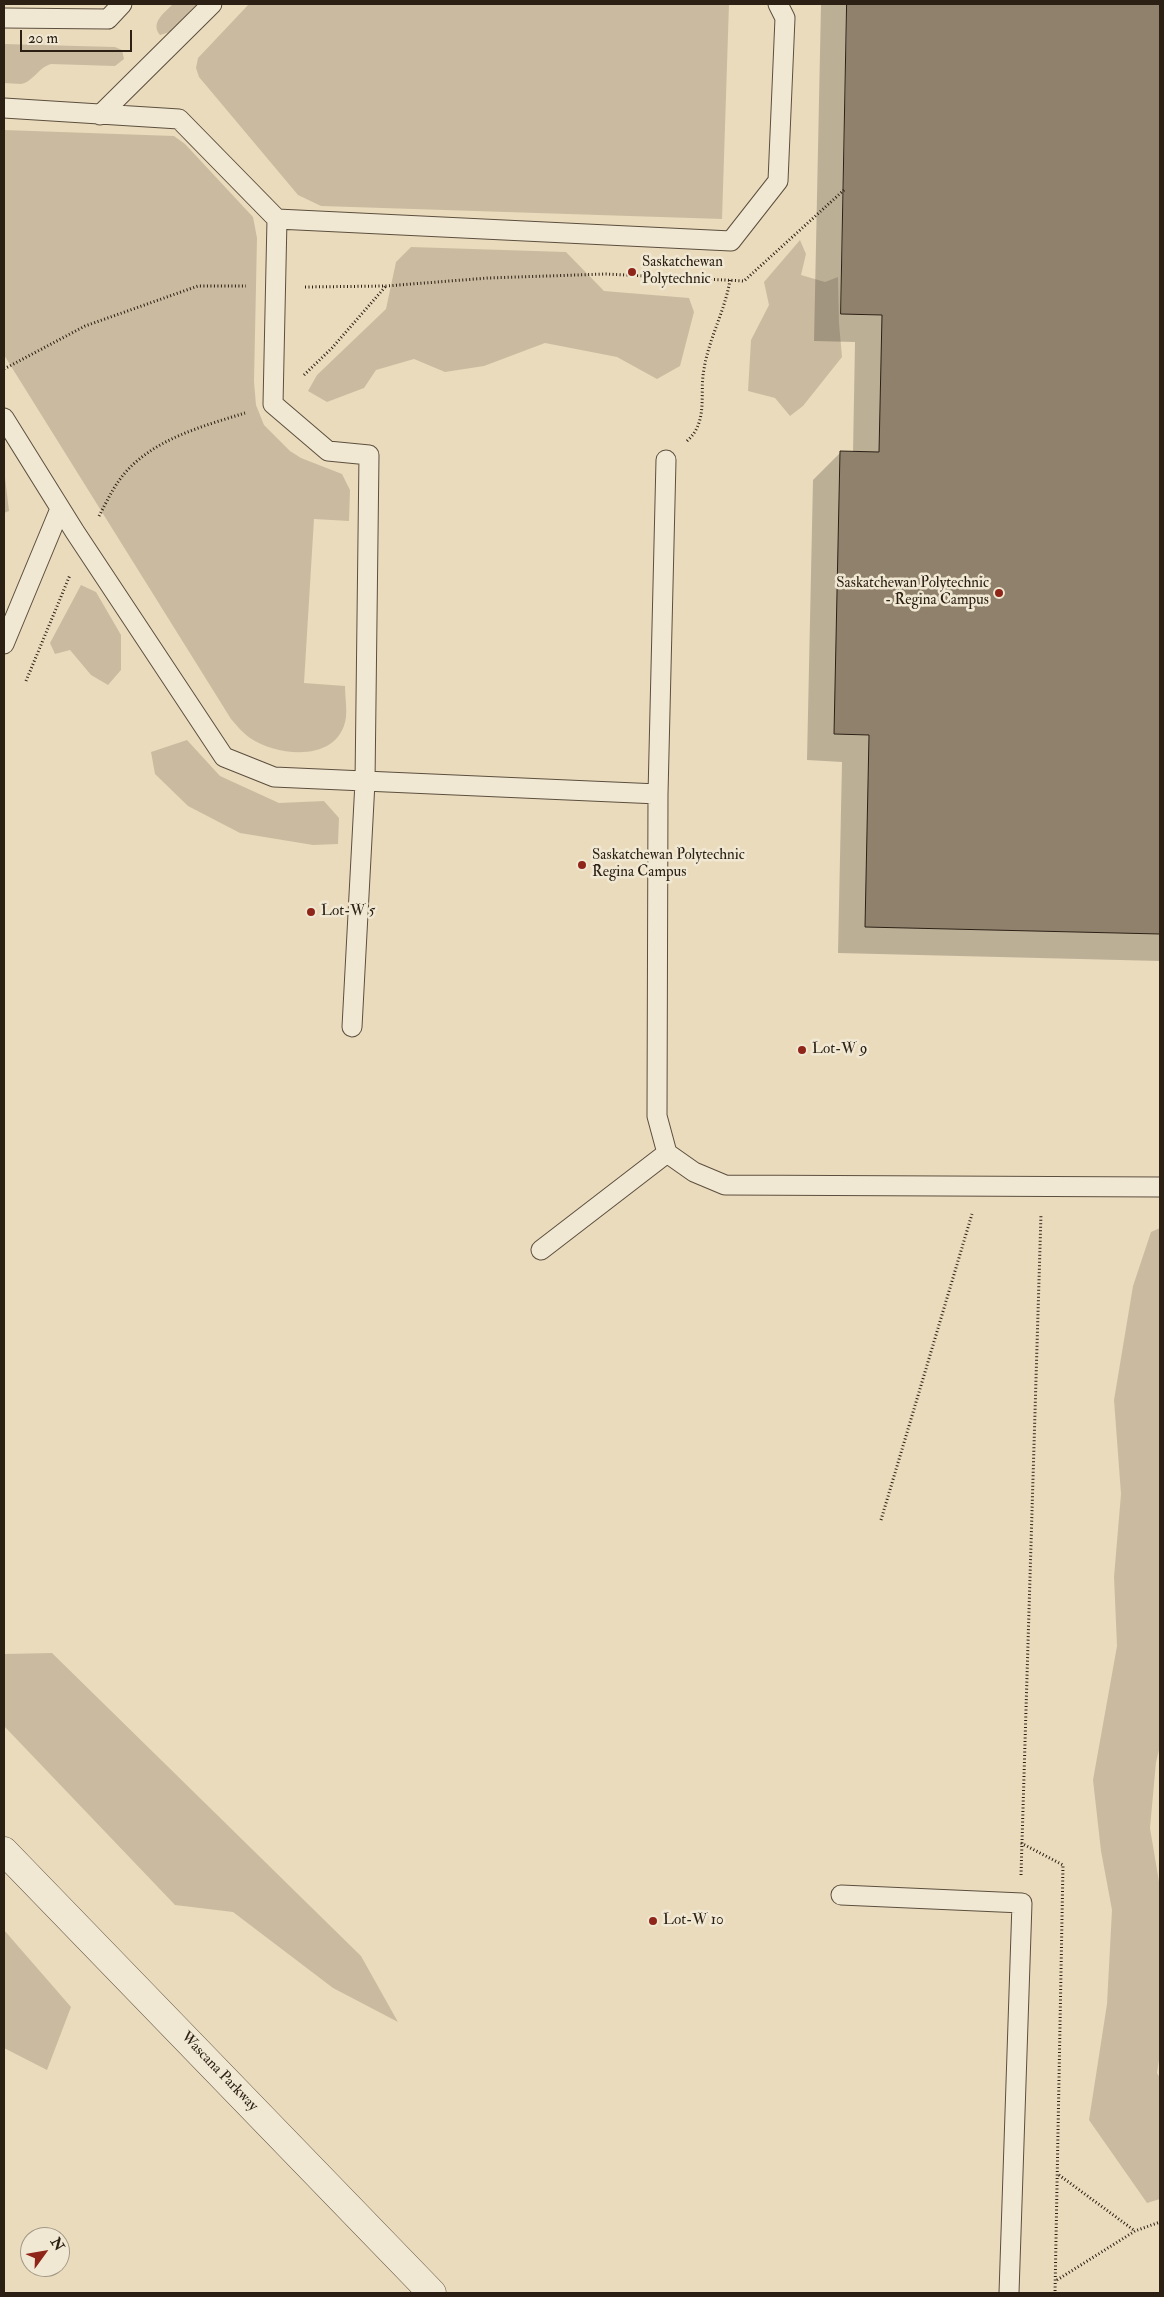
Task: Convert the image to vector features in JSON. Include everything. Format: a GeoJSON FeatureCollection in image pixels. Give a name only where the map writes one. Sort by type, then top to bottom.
{"type":"FeatureCollection","features":[{"type":"Feature","properties":{"kind":"street","name":"Wascana Parkway"},"geometry":{"type":"LineString","coordinates":[[4,1851],[432,2291]]}},
{"type":"Feature","properties":{"kind":"lane"},"geometry":{"type":"LineString","coordinates":[[4,18],[108,19],[122,4]]}},
{"type":"Feature","properties":{"kind":"lane"},"geometry":{"type":"LineString","coordinates":[[100,115],[212,4]]}},
{"type":"Feature","properties":{"kind":"lane"},"geometry":{"type":"LineString","coordinates":[[4,108],[179,119],[277,219],[731,241],[778,181],[785,18],[778,4]]}},
{"type":"Feature","properties":{"kind":"lane"},"geometry":{"type":"LineString","coordinates":[[277,219],[273,404],[328,451],[369,455],[365,782],[352,1027]]}},
{"type":"Feature","properties":{"kind":"lane"},"geometry":{"type":"LineString","coordinates":[[4,418],[60,509],[224,757],[274,777],[658,794]]}},
{"type":"Feature","properties":{"kind":"lane"},"geometry":{"type":"LineString","coordinates":[[666,460],[658,794],[657,1116],[668,1153],[694,1172],[725,1185],[1160,1187]]}},
{"type":"Feature","properties":{"kind":"lane"},"geometry":{"type":"LineString","coordinates":[[4,644],[60,509]]}},
{"type":"Feature","properties":{"kind":"lane"},"geometry":{"type":"LineString","coordinates":[[541,1250],[668,1153]]}},
{"type":"Feature","properties":{"kind":"lane"},"geometry":{"type":"LineString","coordinates":[[841,1895],[1022,1903],[1009,2293]]}},
{"type":"Feature","properties":{"kind":"path"},"geometry":{"type":"LineString","coordinates":[[4,369],[85,326],[198,286],[386,286],[488,278],[606,274],[744,281],[844,190]]}},
{"type":"Feature","properties":{"kind":"path"},"geometry":{"type":"LineString","coordinates":[[666,460],[691,437],[701,421],[704,370],[713,336],[728,296],[730,280]]}},
{"type":"Feature","properties":{"kind":"path"},"geometry":{"type":"LineString","coordinates":[[26,681],[83,544],[118,481],[148,452],[186,432],[273,404],[332,348],[386,286]]}},
{"type":"Feature","properties":{"kind":"path"},"geometry":{"type":"LineString","coordinates":[[882,1520],[981,1186]]}},
{"type":"Feature","properties":{"kind":"path"},"geometry":{"type":"LineString","coordinates":[[1022,1903],[1021,1843],[1042,1231],[1041,1186]]}},
{"type":"Feature","properties":{"kind":"path"},"geometry":{"type":"LineString","coordinates":[[1021,1843],[1063,1864],[1057,2280],[1055,2293]]}},
{"type":"Feature","properties":{"kind":"path"},"geometry":{"type":"LineString","coordinates":[[1058,2175],[1135,2231]]}},
{"type":"Feature","properties":{"kind":"path"},"geometry":{"type":"LineString","coordinates":[[1057,2280],[1135,2231],[1160,2222]]}},
{"type":"Feature","properties":{"kind":"shaded area"},"geometry":{"type":"Polygon","coordinates":[[[173,4],[197,4],[170,32],[160,35],[157,31],[157,22],[173,4]]]}},
{"type":"Feature","properties":{"kind":"shaded area"},"geometry":{"type":"Polygon","coordinates":[[[249,4],[729,4],[722,219],[321,206],[298,195],[199,77],[196,68],[198,58],[249,4]]]}},
{"type":"Feature","properties":{"kind":"shaded area"},"geometry":{"type":"Polygon","coordinates":[[[4,44],[115,47],[122,50],[124,59],[115,66],[51,64],[25,83],[4,83],[4,44]]]}},
{"type":"Feature","properties":{"kind":"shaded area"},"geometry":{"type":"Polygon","coordinates":[[[4,130],[174,136],[185,144],[253,217],[257,238],[254,382],[256,405],[264,425],[290,451],[301,458],[342,474],[350,490],[349,521],[314,519],[304,683],[345,686],[346,709],[346,717],[341,732],[332,742],[320,749],[306,752],[291,752],[276,749],[250,738],[231,719],[4,355],[4,130]]]}},
{"type":"Feature","properties":{"kind":"shaded area"},"geometry":{"type":"Polygon","coordinates":[[[800,240],[806,254],[801,275],[825,282],[838,277],[842,357],[803,406],[790,416],[775,398],[748,391],[751,340],[769,305],[764,282],[800,240]]]}},
{"type":"Feature","properties":{"kind":"shaded area"},"geometry":{"type":"Polygon","coordinates":[[[411,247],[566,252],[604,291],[689,298],[694,312],[680,366],[657,379],[617,357],[545,343],[484,366],[445,372],[414,359],[376,370],[364,388],[327,402],[308,391],[317,375],[386,309],[396,262],[411,247]]]}},
{"type":"Feature","properties":{"kind":"shaded area"},"geometry":{"type":"Polygon","coordinates":[[[4,469],[9,511],[4,513],[4,469]]]}},
{"type":"Feature","properties":{"kind":"shaded area"},"geometry":{"type":"Polygon","coordinates":[[[81,585],[96,592],[121,635],[121,670],[108,685],[91,675],[70,650],[55,654],[50,643],[81,585]]]}},
{"type":"Feature","properties":{"kind":"shaded area"},"geometry":{"type":"Polygon","coordinates":[[[187,740],[220,776],[279,803],[324,801],[339,818],[338,844],[313,845],[240,833],[188,806],[155,774],[151,752],[187,740]]]}},
{"type":"Feature","properties":{"kind":"shaded area"},"geometry":{"type":"Polygon","coordinates":[[[1160,1228],[1160,1746],[1156,1762],[1150,1828],[1160,1888],[1160,2053],[1157,2073],[1160,2078],[1160,2199],[1147,2203],[1089,2120],[1107,2004],[1112,1910],[1101,1851],[1093,1780],[1117,1646],[1114,1577],[1121,1494],[1114,1400],[1133,1286],[1151,1232],[1160,1228]]]}},
{"type":"Feature","properties":{"kind":"shaded area"},"geometry":{"type":"Polygon","coordinates":[[[52,1653],[361,1956],[398,2022],[333,1988],[233,1912],[175,1905],[4,1726],[4,1654],[52,1653]]]}},
{"type":"Feature","properties":{"kind":"shaded area"},"geometry":{"type":"Polygon","coordinates":[[[4,1930],[71,2007],[47,2070],[4,2048],[4,1930]]]}},
{"type":"Feature","properties":{"kind":"building","name":"Saskatchewan Polytechnic - Regina Campus"},"geometry":{"type":"Polygon","coordinates":[[[847,4],[1160,4],[1160,934],[865,927],[869,735],[834,734],[840,451],[879,452],[882,315],[841,314],[847,4]]]}},
{"type":"Feature","properties":{"kind":"place","name":"Saskatchewan Polytechnic"},"geometry":{"type":"Point","coordinates":[632,272]}},
{"type":"Feature","properties":{"kind":"place","name":"Saskatchewan Polytechnic - Regina Campus"},"geometry":{"type":"Point","coordinates":[999,593]}},
{"type":"Feature","properties":{"kind":"place","name":"Saskatchewan Polytechnic Regina Campus"},"geometry":{"type":"Point","coordinates":[582,865]}},
{"type":"Feature","properties":{"kind":"place","name":"Lot-W 5"},"geometry":{"type":"Point","coordinates":[311,912]}},
{"type":"Feature","properties":{"kind":"place","name":"Lot-W 9"},"geometry":{"type":"Point","coordinates":[802,1050]}},
{"type":"Feature","properties":{"kind":"place","name":"Lot-W 10"},"geometry":{"type":"Point","coordinates":[653,1921]}}]}
